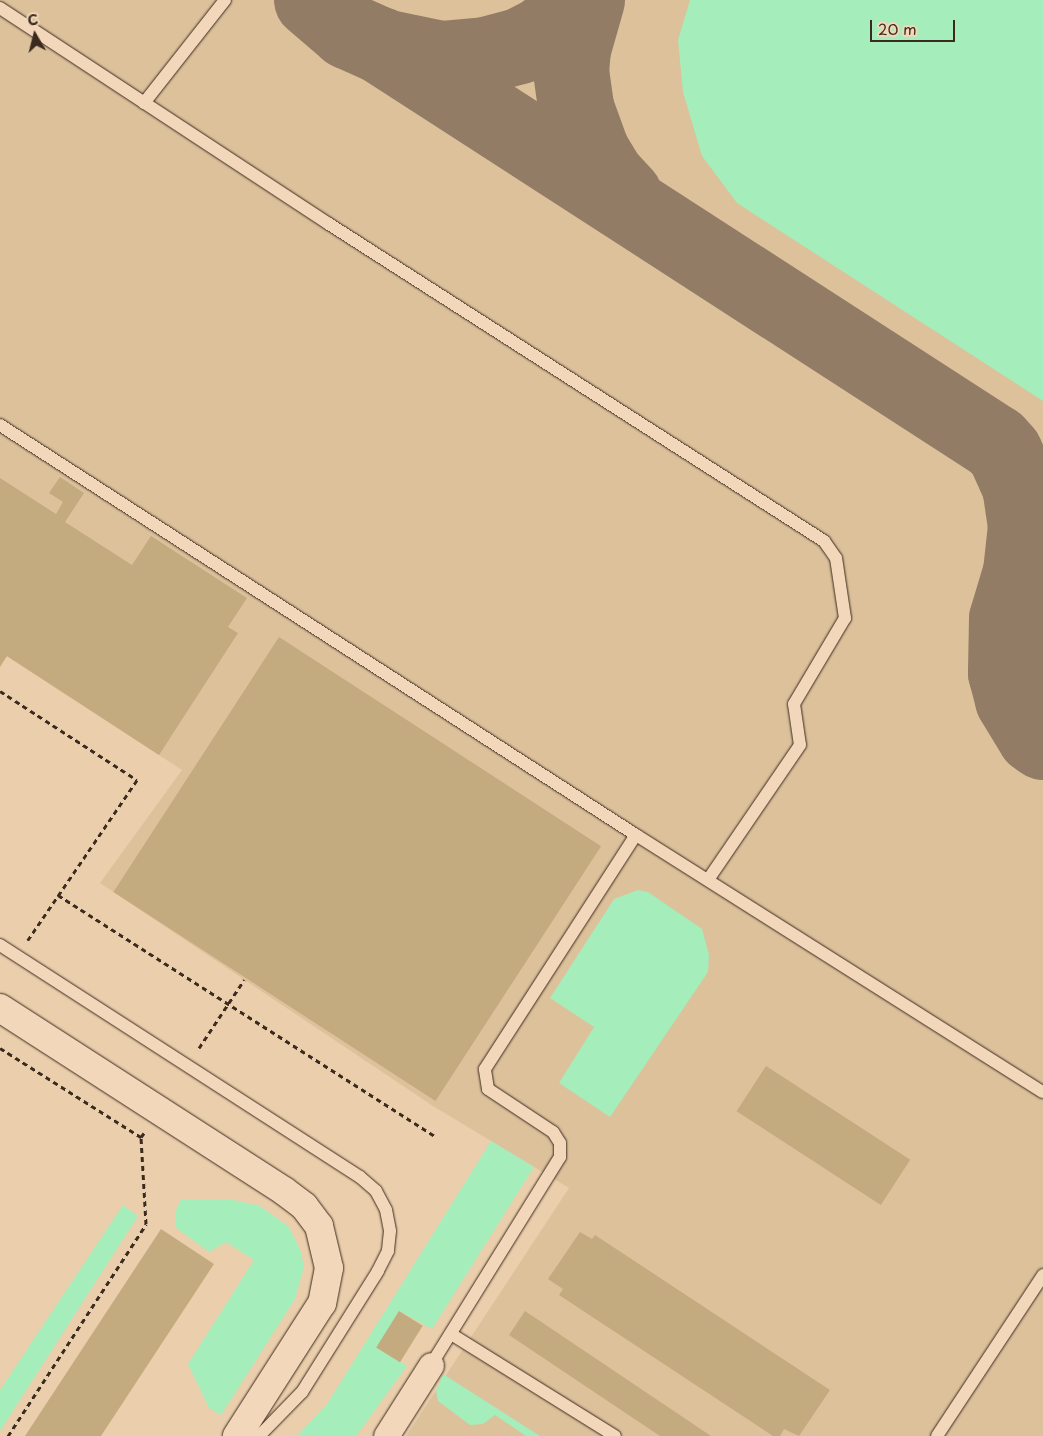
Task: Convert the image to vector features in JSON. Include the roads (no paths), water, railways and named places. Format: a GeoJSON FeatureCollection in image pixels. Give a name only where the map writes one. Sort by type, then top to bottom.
{"type":"FeatureCollection","features":[{"type":"Feature","properties":{"kind":"main road"},"geometry":{"type":"LineString","coordinates":[[0,1008],[284,1191],[304,1206],[319,1226],[329,1268],[322,1303],[238,1436]]}},
{"type":"Feature","properties":{"kind":"street"},"geometry":{"type":"LineString","coordinates":[[386,1436],[430,1365]]}},
{"type":"Feature","properties":{"kind":"lane"},"geometry":{"type":"LineString","coordinates":[[144,103],[225,0]]}},
{"type":"Feature","properties":{"kind":"lane"},"geometry":{"type":"LineString","coordinates":[[0,8],[144,103],[824,541],[832,551],[846,606],[845,618],[794,704],[800,745],[708,880]]}},
{"type":"Feature","properties":{"kind":"lane"},"geometry":{"type":"LineString","coordinates":[[0,425],[636,835],[1043,1092]]}},
{"type":"Feature","properties":{"kind":"lane"},"geometry":{"type":"LineString","coordinates":[[430,1365],[553,1169],[561,1150],[552,1132],[488,1089],[485,1068],[636,835]]}},
{"type":"Feature","properties":{"kind":"lane"},"geometry":{"type":"LineString","coordinates":[[0,940],[15,955]]}},
{"type":"Feature","properties":{"kind":"lane"},"geometry":{"type":"LineString","coordinates":[[0,945],[360,1177],[376,1191],[386,1210],[390,1231],[388,1252],[302,1392],[259,1436]]}},
{"type":"Feature","properties":{"kind":"lane"},"geometry":{"type":"LineString","coordinates":[[937,1436],[1043,1275]]}},
{"type":"Feature","properties":{"kind":"lane"},"geometry":{"type":"LineString","coordinates":[[451,1334],[615,1436]]}}]}
